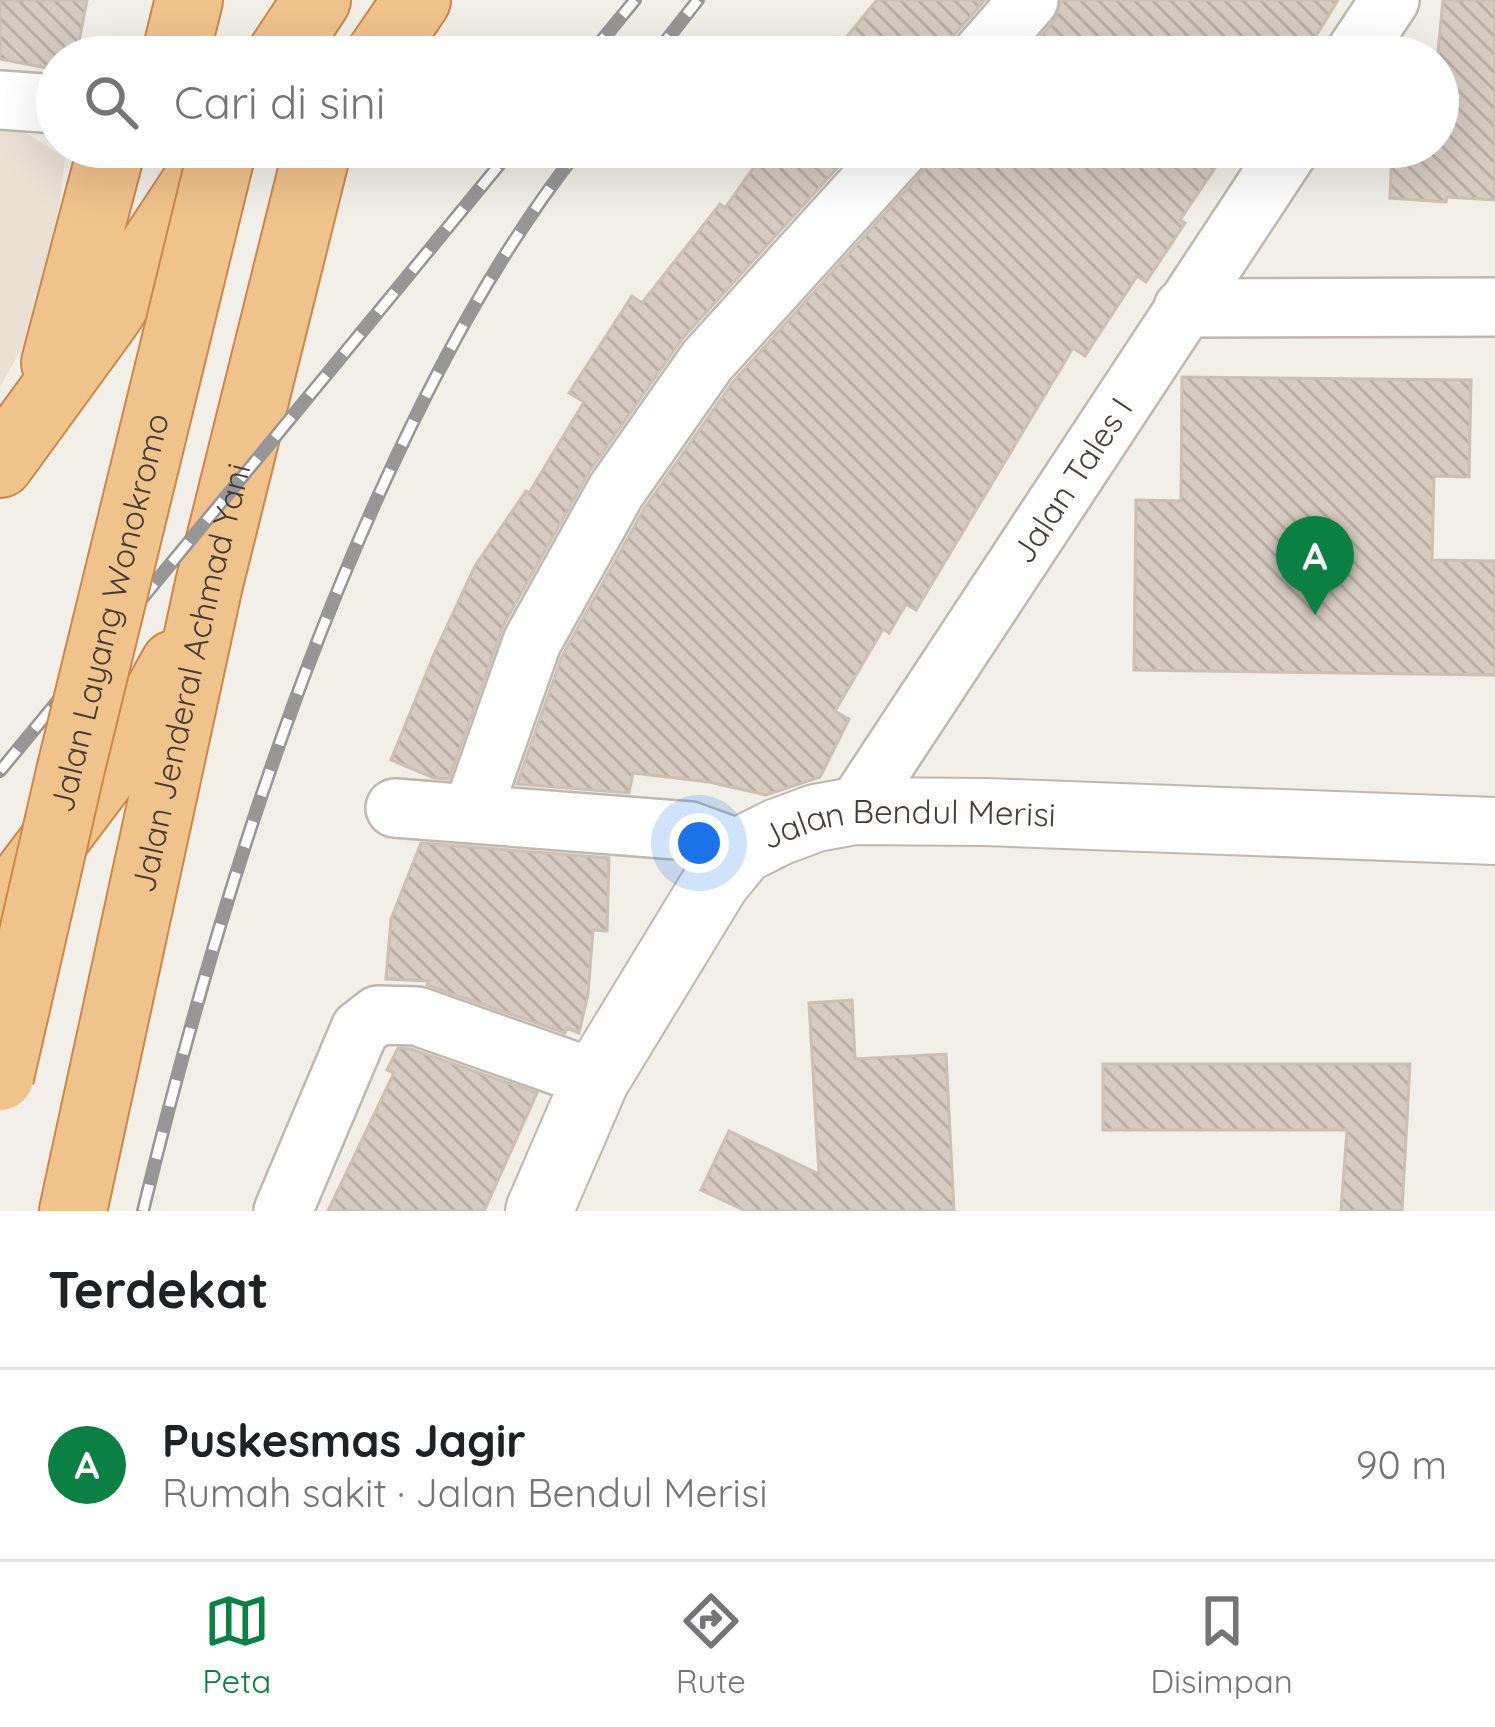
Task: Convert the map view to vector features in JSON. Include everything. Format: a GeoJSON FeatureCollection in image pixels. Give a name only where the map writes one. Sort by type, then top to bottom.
{"type":"FeatureCollection","features":[{"type":"Feature","properties":{"kind":"highway"},"geometry":{"type":"LineString","coordinates":[[141,36],[150,0]]}},
{"type":"Feature","properties":{"kind":"highway"},"geometry":{"type":"LineString","coordinates":[[180,36],[189,0]]}},
{"type":"Feature","properties":{"kind":"highway"},"geometry":{"type":"LineString","coordinates":[[252,36],[261,0]]}},
{"type":"Feature","properties":{"kind":"highway"},"geometry":{"type":"LineString","coordinates":[[293,36],[317,0]]}},
{"type":"Feature","properties":{"kind":"highway"},"geometry":{"type":"LineString","coordinates":[[343,36],[351,0]]}},
{"type":"Feature","properties":{"kind":"highway"},"geometry":{"type":"LineString","coordinates":[[392,36],[417,0]]}},
{"type":"Feature","properties":{"kind":"highway"},"geometry":{"type":"LineString","coordinates":[[45,401],[106,168]]}},
{"type":"Feature","properties":{"kind":"highway"},"geometry":{"type":"LineString","coordinates":[[106,317],[145,168]]}},
{"type":"Feature","properties":{"kind":"highway"},"geometry":{"type":"LineString","coordinates":[[0,464],[207,168]]}},
{"type":"Feature","properties":{"kind":"highway","name":"Jalan Layang Wonokromo"},"geometry":{"type":"LineString","coordinates":[[0,1077],[216,168]]}},
{"type":"Feature","properties":{"kind":"highway","name":"Jalan Jenderal Achmad Yani"},"geometry":{"type":"LineString","coordinates":[[73,1211],[209,584],[313,168]]}},
{"type":"Feature","properties":{"kind":"highway"},"geometry":{"type":"LineString","coordinates":[[0,912],[150,710],[209,584]]}},
{"type":"Feature","properties":{"kind":"street"},"geometry":{"type":"LineString","coordinates":[[997,36],[1029,0]]}},
{"type":"Feature","properties":{"kind":"street"},"geometry":{"type":"LineString","coordinates":[[1366,36],[1390,0]]}},
{"type":"Feature","properties":{"kind":"street"},"geometry":{"type":"LineString","coordinates":[[0,100],[36,103]]}},
{"type":"Feature","properties":{"kind":"street"},"geometry":{"type":"LineString","coordinates":[[472,812],[532,642],[616,491],[707,362],[882,168]]}},
{"type":"Feature","properties":{"kind":"street","name":"Jalan Tales I"},"geometry":{"type":"LineString","coordinates":[[854,811],[1277,168]]}},
{"type":"Feature","properties":{"kind":"street"},"geometry":{"type":"LineString","coordinates":[[1183,308],[1495,307]]}},
{"type":"Feature","properties":{"kind":"street"},"geometry":{"type":"LineString","coordinates":[[395,808],[689,831],[742,850]]}},
{"type":"Feature","properties":{"kind":"street","name":"Jalan Bendul Merisi"},"geometry":{"type":"LineString","coordinates":[[539,1211],[596,1078],[716,882],[742,850],[816,818],[854,811],[986,812],[1495,831]]}},
{"type":"Feature","properties":{"kind":"street"},"geometry":{"type":"LineString","coordinates":[[283,1211],[361,1030],[379,1015],[404,1012],[596,1078]]}},
{"type":"Feature","properties":{"kind":"shaded area"},"geometry":{"type":"Polygon","coordinates":[[[0,116],[36,139],[36,168],[64,168],[48,300],[0,387],[0,116]]]}},
{"type":"Feature","properties":{"kind":"building"},"geometry":{"type":"Polygon","coordinates":[[[0,0],[87,0],[80,36],[36,36],[36,66],[0,59],[0,0]]]}},
{"type":"Feature","properties":{"kind":"building"},"geometry":{"type":"Polygon","coordinates":[[[877,0],[985,0],[954,36],[847,36],[877,0]]]}},
{"type":"Feature","properties":{"kind":"building"},"geometry":{"type":"Polygon","coordinates":[[[1061,0],[1338,0],[1316,36],[1041,36],[1054,21],[1061,0]]]}},
{"type":"Feature","properties":{"kind":"building"},"geometry":{"type":"Polygon","coordinates":[[[1443,0],[1495,0],[1495,200],[1390,198],[1391,168],[1459,168],[1459,36],[1439,36],[1443,0]]]}},
{"type":"Feature","properties":{"kind":"building"},"geometry":{"type":"Polygon","coordinates":[[[753,168],[837,168],[682,339],[589,472],[503,626],[449,779],[434,778],[391,760],[475,566],[526,491],[529,493],[584,402],[569,393],[632,296],[642,303],[720,204],[725,208],[753,168]]]}},
{"type":"Feature","properties":{"kind":"building"},"geometry":{"type":"Polygon","coordinates":[[[1215,168],[1146,282],[1137,276],[1085,356],[1073,348],[916,610],[906,604],[889,633],[883,629],[835,711],[849,719],[820,777],[766,795],[633,773],[629,793],[517,784],[562,656],[644,509],[733,382],[925,169],[1215,168]]]}},
{"type":"Feature","properties":{"kind":"building"},"geometry":{"type":"Polygon","coordinates":[[[1182,377],[1471,380],[1469,477],[1434,476],[1432,560],[1495,561],[1495,675],[1134,670],[1136,500],[1181,501],[1182,377]]]}},
{"type":"Feature","properties":{"kind":"building"},"geometry":{"type":"Polygon","coordinates":[[[421,843],[609,858],[607,931],[593,930],[588,994],[579,1033],[567,1028],[565,1033],[427,985],[429,981],[386,979],[391,919],[421,843]]]}},
{"type":"Feature","properties":{"kind":"building"},"geometry":{"type":"Polygon","coordinates":[[[852,1000],[855,1059],[946,1054],[954,1211],[746,1211],[701,1190],[729,1131],[819,1174],[809,1003],[852,1000]]]}},
{"type":"Feature","properties":{"kind":"building"},"geometry":{"type":"Polygon","coordinates":[[[398,1048],[537,1093],[484,1211],[328,1211],[394,1073],[387,1070],[398,1048]]]}},
{"type":"Feature","properties":{"kind":"building"},"geometry":{"type":"Polygon","coordinates":[[[1103,1064],[1410,1064],[1402,1211],[1341,1211],[1347,1130],[1103,1130],[1103,1064]]]}},
{"type":"Feature","properties":{"kind":"railway"},"geometry":{"type":"LineString","coordinates":[[605,36],[635,0]]}},
{"type":"Feature","properties":{"kind":"railway"},"geometry":{"type":"LineString","coordinates":[[670,36],[698,0]]}},
{"type":"Feature","properties":{"kind":"railway"},"geometry":{"type":"LineString","coordinates":[[0,771],[497,168]]}},
{"type":"Feature","properties":{"kind":"railway"},"geometry":{"type":"LineString","coordinates":[[143,1211],[243,851],[339,587],[443,363],[521,230],[565,168]]}},
{"type":"Feature","properties":{"kind":"place","name":"Puskesmas Jagir"},"geometry":{"type":"Point","coordinates":[1315,615]}}]}
